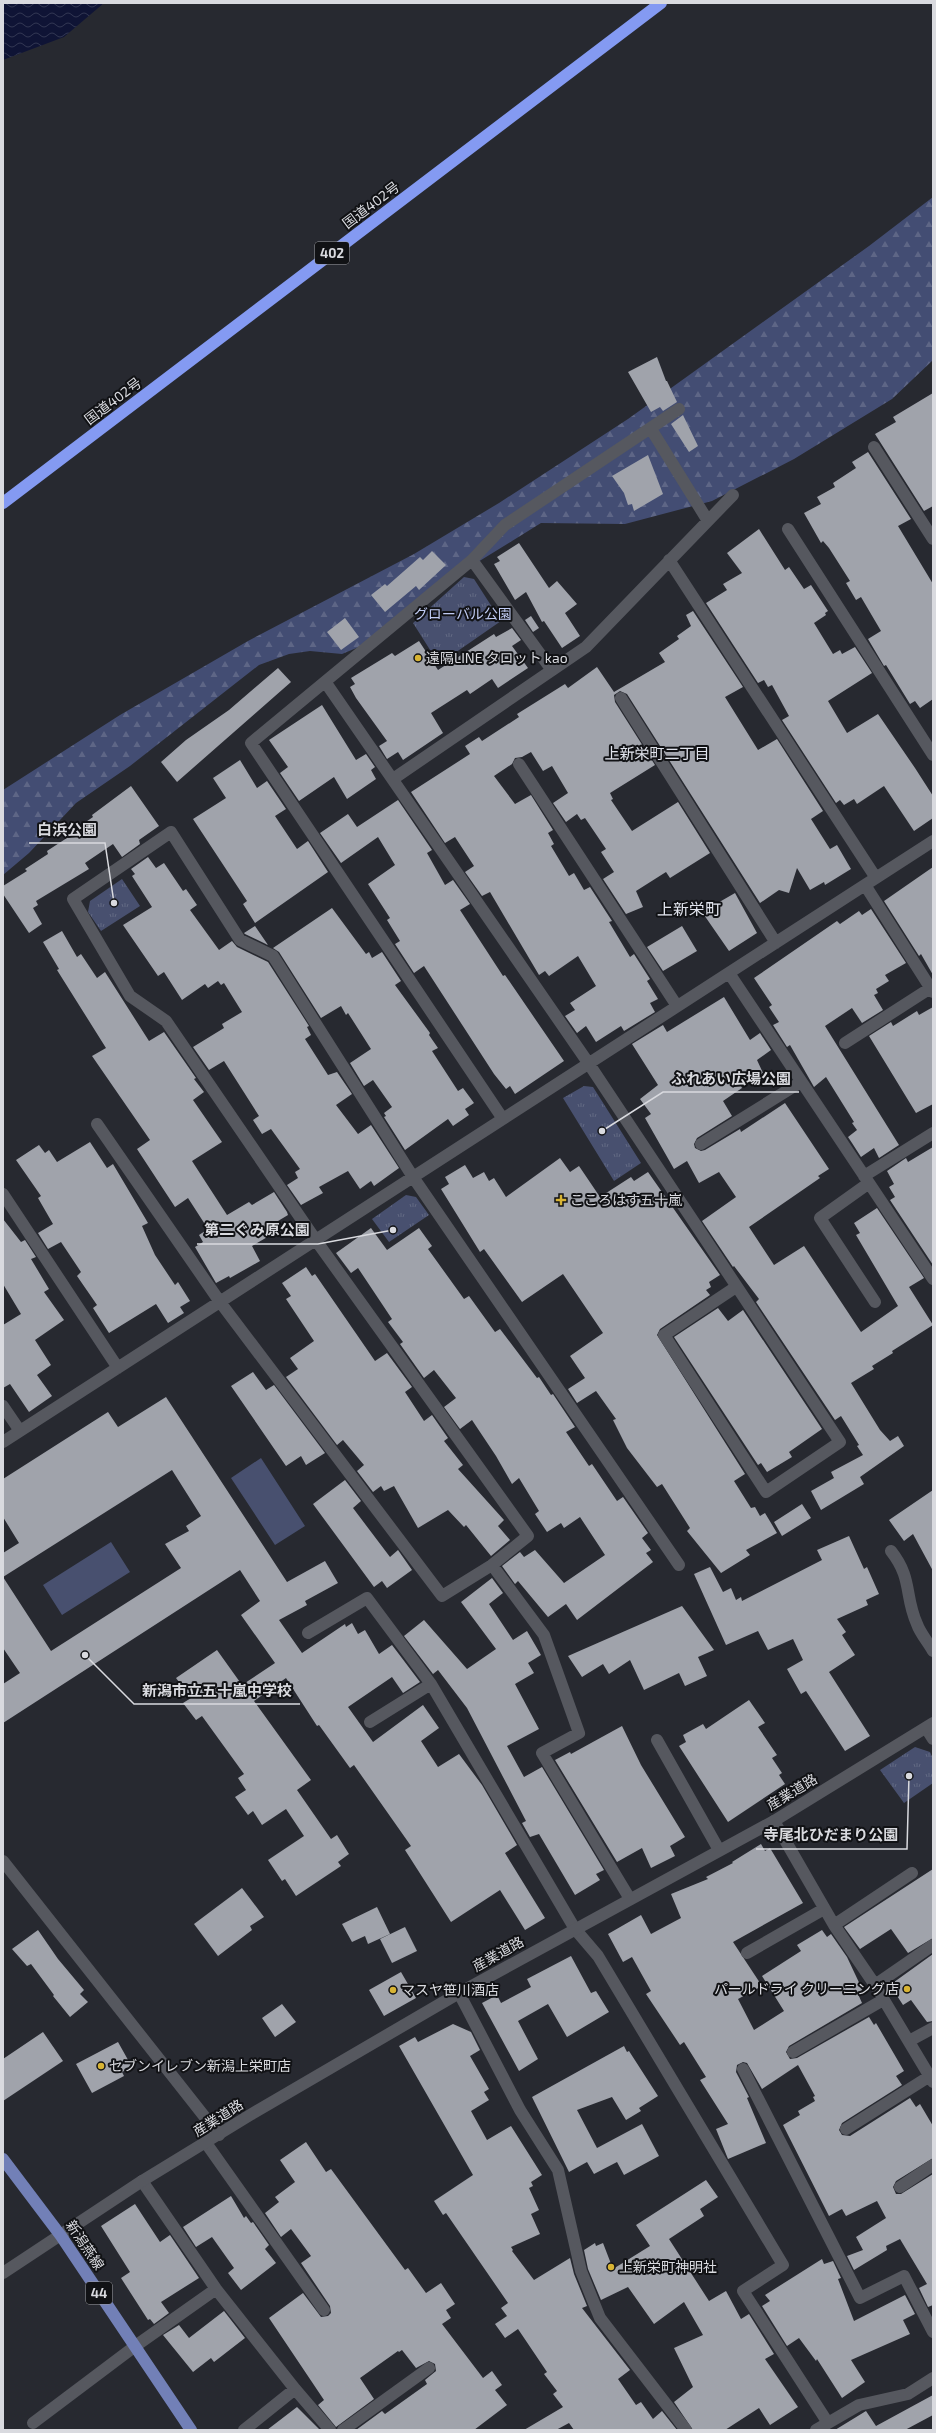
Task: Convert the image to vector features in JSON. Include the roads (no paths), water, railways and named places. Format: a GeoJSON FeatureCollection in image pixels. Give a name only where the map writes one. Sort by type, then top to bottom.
{"type":"FeatureCollection","features":[{"type":"Feature","properties":{"kind":"highway","name":"国道402号"},"geometry":{"type":"LineString","coordinates":[[3,503],[661,3]]}},
{"type":"Feature","properties":{"kind":"main road","name":"新潟燕線"},"geometry":{"type":"LineString","coordinates":[[3,2159],[61,2236],[191,2430]]}},
{"type":"Feature","properties":{"kind":"street"},"geometry":{"type":"LineString","coordinates":[[503,1119],[251,743],[326,683],[472,560],[505,525],[679,409]]}},
{"type":"Feature","properties":{"kind":"street"},"geometry":{"type":"LineString","coordinates":[[651,429],[708,520]]}},
{"type":"Feature","properties":{"kind":"street"},"geometry":{"type":"LineString","coordinates":[[874,447],[933,539]]}},
{"type":"Feature","properties":{"kind":"street"},"geometry":{"type":"LineString","coordinates":[[393,780],[551,669],[586,647],[733,495]]}},
{"type":"Feature","properties":{"kind":"street"},"geometry":{"type":"LineString","coordinates":[[788,529],[933,755]]}},
{"type":"Feature","properties":{"kind":"street"},"geometry":{"type":"LineString","coordinates":[[472,560],[551,669]]}},
{"type":"Feature","properties":{"kind":"street"},"geometry":{"type":"LineString","coordinates":[[669,560],[876,878]]}},
{"type":"Feature","properties":{"kind":"street"},"geometry":{"type":"LineString","coordinates":[[326,683],[588,1064],[840,1442],[766,1492],[664,1335],[736,1287]]}},
{"type":"Feature","properties":{"kind":"street"},"geometry":{"type":"LineString","coordinates":[[621,698],[776,942]]}},
{"type":"Feature","properties":{"kind":"street"},"geometry":{"type":"LineString","coordinates":[[518,764],[678,1006]]}},
{"type":"Feature","properties":{"kind":"street"},"geometry":{"type":"LineString","coordinates":[[97,1124],[220,1302],[442,1596],[492,1565],[528,1536],[315,1239],[166,1021],[130,996],[73,899],[171,832],[240,940],[273,956],[413,1177],[679,1565]]}},
{"type":"Feature","properties":{"kind":"street"},"geometry":{"type":"LineString","coordinates":[[3,1442],[933,841]]}},
{"type":"Feature","properties":{"kind":"street"},"geometry":{"type":"LineString","coordinates":[[845,1043],[931,990],[865,885]]}},
{"type":"Feature","properties":{"kind":"street"},"geometry":{"type":"LineString","coordinates":[[729,973],[931,1273]]}},
{"type":"Feature","properties":{"kind":"street"},"geometry":{"type":"LineString","coordinates":[[701,1144],[801,1082]]}},
{"type":"Feature","properties":{"kind":"street"},"geometry":{"type":"LineString","coordinates":[[875,1302],[820,1218],[867,1180],[933,1133]]}},
{"type":"Feature","properties":{"kind":"street"},"geometry":{"type":"LineString","coordinates":[[3,1194],[118,1368]]}},
{"type":"Feature","properties":{"kind":"street"},"geometry":{"type":"LineString","coordinates":[[3,1406],[20,1431]]}},
{"type":"Feature","properties":{"kind":"street"},"geometry":{"type":"LineString","coordinates":[[890,1551],[901,1564],[908,1581],[910,1601],[917,1624],[933,1651]]}},
{"type":"Feature","properties":{"kind":"street"},"geometry":{"type":"LineString","coordinates":[[492,1565],[544,1635],[579,1733],[542,1753],[630,1899]]}},
{"type":"Feature","properties":{"kind":"street"},"geometry":{"type":"LineString","coordinates":[[308,1633],[367,1598],[432,1684],[575,1929],[598,1956],[783,2265],[743,2291],[828,2423]]}},
{"type":"Feature","properties":{"kind":"street"},"geometry":{"type":"LineString","coordinates":[[370,1722],[432,1684]]}},
{"type":"Feature","properties":{"kind":"street"},"geometry":{"type":"LineString","coordinates":[[930,1725],[933,1739]]}},
{"type":"Feature","properties":{"kind":"street","name":"産業道路"},"geometry":{"type":"LineString","coordinates":[[3,2273],[142,2181],[459,1993],[774,1821],[930,1725]]}},
{"type":"Feature","properties":{"kind":"street"},"geometry":{"type":"LineString","coordinates":[[656,1740],[720,1850]]}},
{"type":"Feature","properties":{"kind":"street"},"geometry":{"type":"LineString","coordinates":[[774,1821],[824,1909],[875,1985],[931,2079],[846,2129]]}},
{"type":"Feature","properties":{"kind":"street"},"geometry":{"type":"LineString","coordinates":[[4,1865],[219,2135]]}},
{"type":"Feature","properties":{"kind":"street"},"geometry":{"type":"LineString","coordinates":[[834,1925],[912,1873]]}},
{"type":"Feature","properties":{"kind":"street"},"geometry":{"type":"LineString","coordinates":[[747,1953],[824,1909]]}},
{"type":"Feature","properties":{"kind":"street"},"geometry":{"type":"LineString","coordinates":[[875,1985],[933,1945]]}},
{"type":"Feature","properties":{"kind":"street"},"geometry":{"type":"LineString","coordinates":[[459,1993],[520,2110],[558,2170],[581,2271],[600,2318],[686,2430]]}},
{"type":"Feature","properties":{"kind":"street"},"geometry":{"type":"LineString","coordinates":[[793,2052],[883,2000]]}},
{"type":"Feature","properties":{"kind":"street"},"geometry":{"type":"LineString","coordinates":[[909,2041],[933,2028]]}},
{"type":"Feature","properties":{"kind":"street"},"geometry":{"type":"LineString","coordinates":[[742,2069],[860,2298],[904,2276],[933,2332]]}},
{"type":"Feature","properties":{"kind":"street"},"geometry":{"type":"LineString","coordinates":[[206,2143],[324,2310]]}},
{"type":"Feature","properties":{"kind":"street"},"geometry":{"type":"LineString","coordinates":[[900,2187],[933,2165]]}},
{"type":"Feature","properties":{"kind":"street"},"geometry":{"type":"LineString","coordinates":[[142,2181],[216,2289],[295,2389],[330,2430]]}},
{"type":"Feature","properties":{"kind":"street"},"geometry":{"type":"LineString","coordinates":[[33,2423],[134,2347],[216,2289]]}},
{"type":"Feature","properties":{"kind":"street"},"geometry":{"type":"LineString","coordinates":[[343,2430],[429,2368]]}},
{"type":"Feature","properties":{"kind":"street"},"geometry":{"type":"LineString","coordinates":[[816,2430],[860,2406],[908,2394],[933,2378]]}},
{"type":"Feature","properties":{"kind":"street"},"geometry":{"type":"LineString","coordinates":[[244,2430],[295,2389]]}},
{"type":"Feature","properties":{"kind":"water"},"geometry":{"type":"Polygon","coordinates":[[[3,3],[104,3],[64,37],[3,60],[3,3]]]}},
{"type":"Feature","properties":{"kind":"place","name":"遠隔LINE タロット kao"},"geometry":{"type":"Point","coordinates":[418,658]}},
{"type":"Feature","properties":{"kind":"place","name":"白浜公園"},"geometry":{"type":"Point","coordinates":[114,903]}},
{"type":"Feature","properties":{"kind":"place","name":"ふれあい広場公園"},"geometry":{"type":"Point","coordinates":[602,1131]}},
{"type":"Feature","properties":{"kind":"place","name":"こころはす五十嵐"},"geometry":{"type":"Point","coordinates":[561,1200]}},
{"type":"Feature","properties":{"kind":"place","name":"第二ぐみ原公園"},"geometry":{"type":"Point","coordinates":[393,1230]}},
{"type":"Feature","properties":{"kind":"place","name":"新潟市立五十嵐中学校"},"geometry":{"type":"Point","coordinates":[85,1655]}},
{"type":"Feature","properties":{"kind":"place","name":"寺尾北ひだまり公園"},"geometry":{"type":"Point","coordinates":[909,1776]}},
{"type":"Feature","properties":{"kind":"place","name":"パールドライ クリーニング店"},"geometry":{"type":"Point","coordinates":[907,1989]}},
{"type":"Feature","properties":{"kind":"place","name":"マスヤ笹川酒店"},"geometry":{"type":"Point","coordinates":[393,1990]}},
{"type":"Feature","properties":{"kind":"place","name":"セブンイレブン新潟上栄町店"},"geometry":{"type":"Point","coordinates":[101,2066]}},
{"type":"Feature","properties":{"kind":"place","name":"上新栄町神明社"},"geometry":{"type":"Point","coordinates":[611,2267]}},
{"type":"Feature","properties":{"kind":"district","name":"上新栄町二丁目"},"geometry":{"type":"Point","coordinates":[657,754]}},
{"type":"Feature","properties":{"kind":"district","name":"上新栄町"},"geometry":{"type":"Point","coordinates":[689,909]}},
{"type":"Feature","properties":{"kind":"park label","name":"グローバル公園"},"geometry":{"type":"Point","coordinates":[463,614]}}]}
